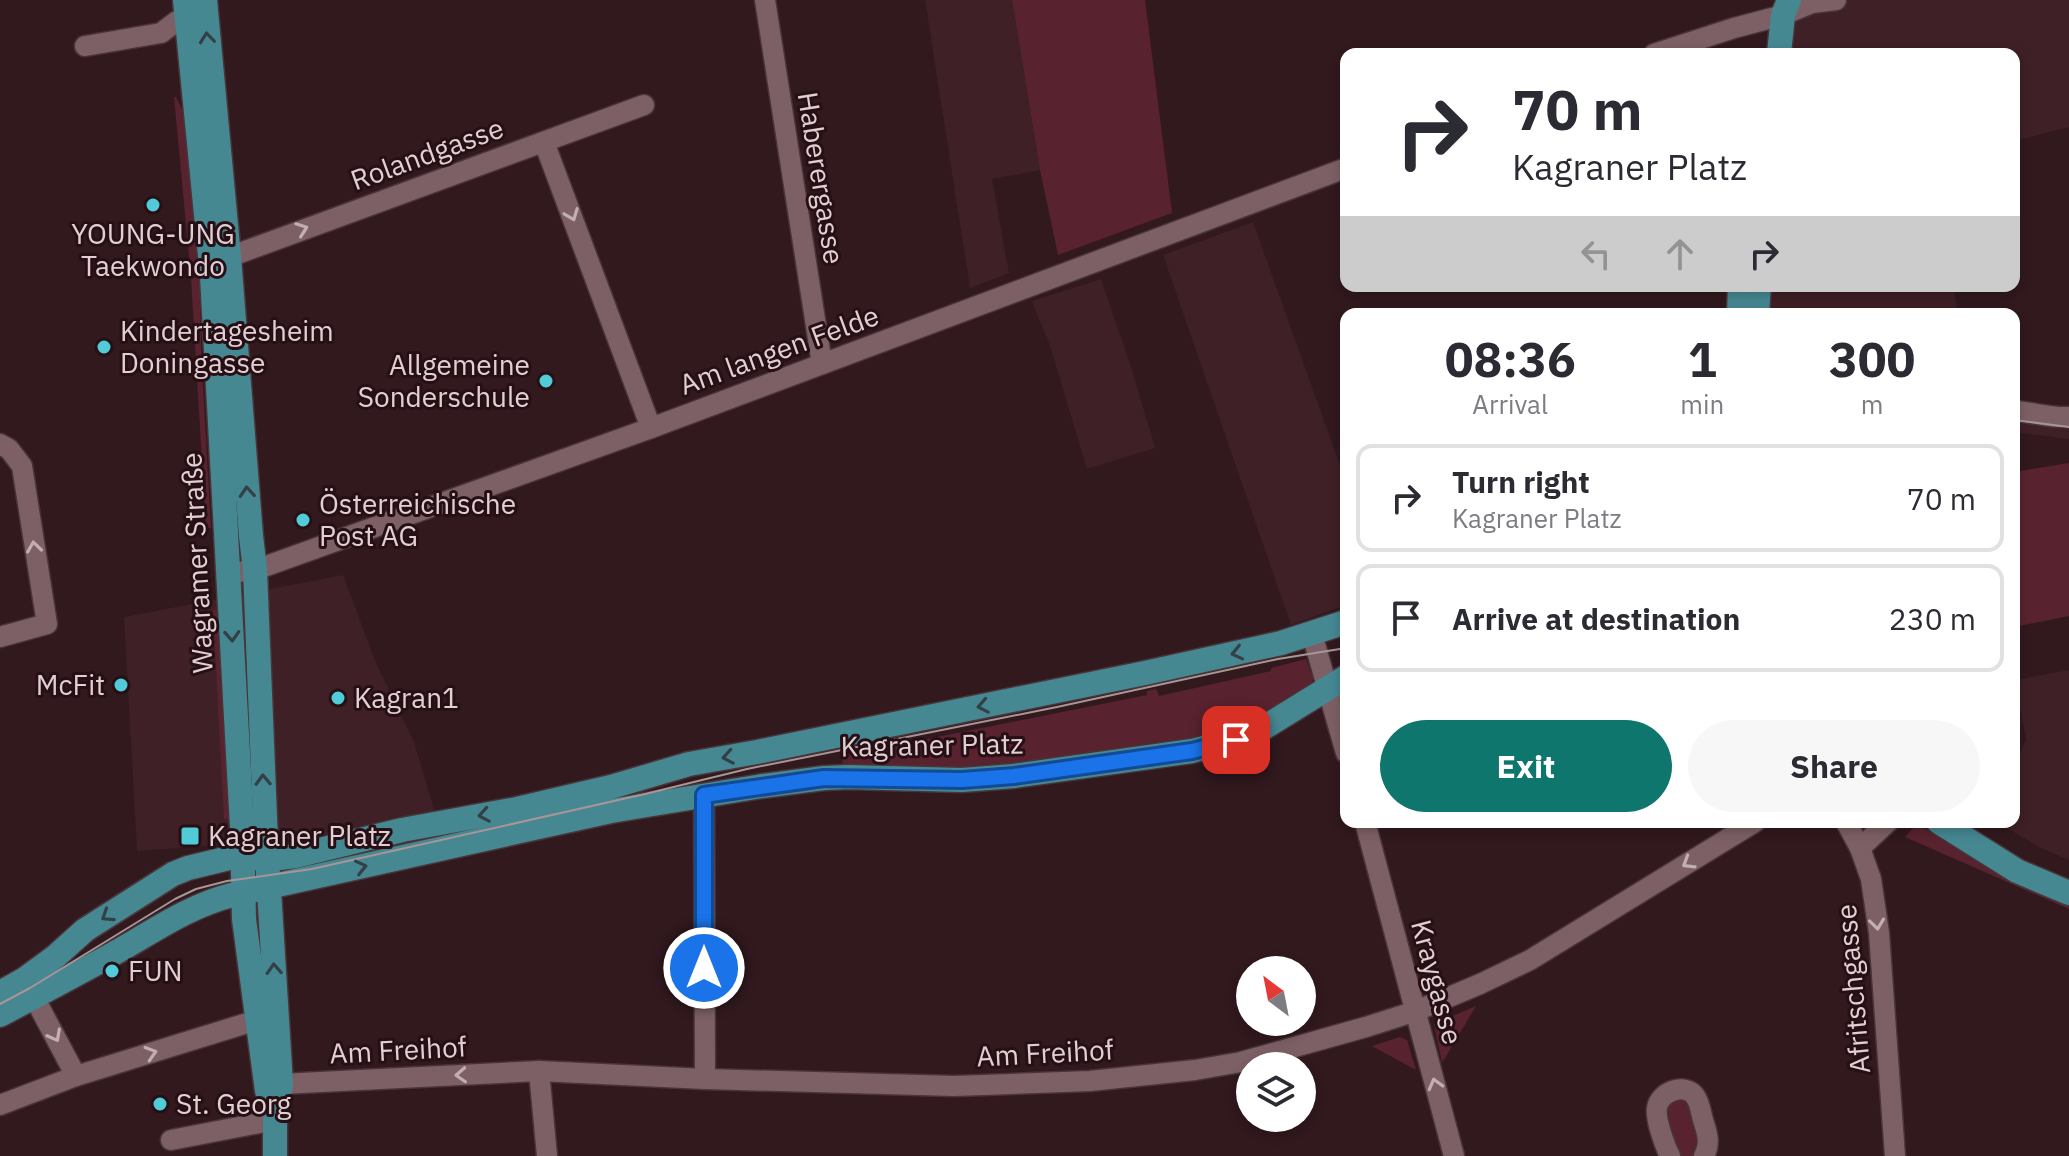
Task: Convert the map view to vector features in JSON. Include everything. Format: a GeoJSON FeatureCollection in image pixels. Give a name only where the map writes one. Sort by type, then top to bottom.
{"type":"FeatureCollection","features":[{"type":"Feature","properties":{"kind":"main road","name":"Wagramer Straße"},"geometry":{"type":"LineString","coordinates":[[205,0],[255,570],[254,858],[243,892],[244,919],[266,1087],[275,1120]]}},
{"type":"Feature","properties":{"kind":"main road"},"geometry":{"type":"LineString","coordinates":[[1780,48],[1786,8]]}},
{"type":"Feature","properties":{"kind":"main road","name":"Wagramer Straße"},"geometry":{"type":"LineString","coordinates":[[186,10],[212,276],[229,573],[254,858],[270,887],[281,1084],[275,1120],[275,1156]]}},
{"type":"Feature","properties":{"kind":"main road","name":"Kagraner Platz"},"geometry":{"type":"LineString","coordinates":[[28,986],[91,926],[173,874],[213,861],[295,856],[402,830],[517,809],[611,787],[689,764],[1106,682],[1281,643],[1340,624]]}},
{"type":"Feature","properties":{"kind":"main road","name":"Kagraner Platz"},"geometry":{"type":"LineString","coordinates":[[28,986],[103,960],[190,910],[209,901],[243,892],[611,811],[704,795],[824,778],[962,780],[1014,776],[1192,751],[1252,735],[1337,682]]}},
{"type":"Feature","properties":{"kind":"main road"},"geometry":{"type":"LineString","coordinates":[[1949,828],[2017,871],[2069,893]]}},
{"type":"Feature","properties":{"kind":"main road"},"geometry":{"type":"LineString","coordinates":[[1978,828],[2021,855],[2069,877]]}},
{"type":"Feature","properties":{"kind":"main road"},"geometry":{"type":"LineString","coordinates":[[0,993],[28,986]]}},
{"type":"Feature","properties":{"kind":"main road"},"geometry":{"type":"LineString","coordinates":[[0,1015],[28,986]]}},
{"type":"Feature","properties":{"kind":"street","name":"Haberergasse"},"geometry":{"type":"LineString","coordinates":[[765,0],[822,364]]}},
{"type":"Feature","properties":{"kind":"street"},"geometry":{"type":"LineString","coordinates":[[1672,48],[1786,8],[1836,0]]}},
{"type":"Feature","properties":{"kind":"street"},"geometry":{"type":"LineString","coordinates":[[85,46],[161,33],[186,10]]}},
{"type":"Feature","properties":{"kind":"street","name":"Rolandgasse"},"geometry":{"type":"LineString","coordinates":[[229,257],[644,105]]}},
{"type":"Feature","properties":{"kind":"street"},"geometry":{"type":"LineString","coordinates":[[544,142],[651,428]]}},
{"type":"Feature","properties":{"kind":"street","name":"Am langen Felde"},"geometry":{"type":"LineString","coordinates":[[229,573],[255,570],[651,428],[1340,170]]}},
{"type":"Feature","properties":{"kind":"street"},"geometry":{"type":"LineString","coordinates":[[2020,411],[2053,418],[2069,417]]}},
{"type":"Feature","properties":{"kind":"street"},"geometry":{"type":"LineString","coordinates":[[0,444],[9,449],[22,466],[47,624],[0,637]]}},
{"type":"Feature","properties":{"kind":"street"},"geometry":{"type":"LineString","coordinates":[[1312,634],[1337,682],[1340,706]]}},
{"type":"Feature","properties":{"kind":"street"},"geometry":{"type":"LineString","coordinates":[[704,795],[705,1079]]}},
{"type":"Feature","properties":{"kind":"street","name":"Kraygasse"},"geometry":{"type":"LineString","coordinates":[[1367,828],[1454,1156]]}},
{"type":"Feature","properties":{"kind":"street","name":"Am Freihof"},"geometry":{"type":"LineString","coordinates":[[281,1084],[539,1071],[954,1086],[1090,1081],[1241,1062],[1416,1011],[1480,984],[1530,960],[1745,828]]}},
{"type":"Feature","properties":{"kind":"street","name":"Afritschgasse"},"geometry":{"type":"LineString","coordinates":[[1849,828],[1871,879],[1879,933],[1895,1156]]}},
{"type":"Feature","properties":{"kind":"street"},"geometry":{"type":"LineString","coordinates":[[1860,848],[1882,828]]}},
{"type":"Feature","properties":{"kind":"street"},"geometry":{"type":"LineString","coordinates":[[28,986],[76,1076]]}},
{"type":"Feature","properties":{"kind":"street"},"geometry":{"type":"LineString","coordinates":[[0,1105],[76,1076],[257,1020]]}},
{"type":"Feature","properties":{"kind":"street"},"geometry":{"type":"LineString","coordinates":[[539,1071],[547,1156]]}},
{"type":"Feature","properties":{"kind":"street"},"geometry":{"type":"LineString","coordinates":[[1670,1156],[1657,1108],[1663,1096],[1681,1089],[1693,1093],[1698,1102],[1708,1140],[1704,1156]]}},
{"type":"Feature","properties":{"kind":"street"},"geometry":{"type":"LineString","coordinates":[[171,1140],[275,1120]]}},
{"type":"Feature","properties":{"kind":"shaded area"},"geometry":{"type":"Polygon","coordinates":[[[925,0],[1012,0],[1040,170],[992,179],[1009,273],[970,288],[925,0]]]}},
{"type":"Feature","properties":{"kind":"shaded area"},"geometry":{"type":"Polygon","coordinates":[[[1012,0],[1145,0],[1172,213],[1058,255],[1040,170],[1012,0]]]}},
{"type":"Feature","properties":{"kind":"shaded area"},"geometry":{"type":"Polygon","coordinates":[[[1801,0],[2069,0],[2069,127],[2020,139],[2020,48],[1790,48],[1801,0]]]}},
{"type":"Feature","properties":{"kind":"shaded area"},"geometry":{"type":"Polygon","coordinates":[[[174,97],[185,115],[200,290],[211,528],[206,528],[191,278],[174,97]]]}},
{"type":"Feature","properties":{"kind":"shaded area"},"geometry":{"type":"Polygon","coordinates":[[[1253,222],[1340,465],[1340,607],[1291,625],[1163,255],[1253,222]]]}},
{"type":"Feature","properties":{"kind":"shaded area"},"geometry":{"type":"Polygon","coordinates":[[[1101,279],[1155,448],[1087,469],[1050,346],[1032,301],[1101,279]]]}},
{"type":"Feature","properties":{"kind":"shaded area"},"geometry":{"type":"Polygon","coordinates":[[[1741,292],[1954,292],[1957,308],[1744,308],[1741,292]]]}},
{"type":"Feature","properties":{"kind":"shaded area"},"geometry":{"type":"Polygon","coordinates":[[[2030,419],[2069,423],[2069,439],[2020,433],[2020,423],[2030,419]]]}},
{"type":"Feature","properties":{"kind":"shaded area"},"geometry":{"type":"Polygon","coordinates":[[[2069,463],[2069,616],[2020,626],[2020,471],[2069,463]]]}},
{"type":"Feature","properties":{"kind":"shaded area"},"geometry":{"type":"Polygon","coordinates":[[[343,575],[376,663],[414,742],[440,829],[137,851],[124,617],[343,575]]]}},
{"type":"Feature","properties":{"kind":"shaded area"},"geometry":{"type":"Polygon","coordinates":[[[218,609],[230,820],[224,819],[213,610],[218,609]]]}},
{"type":"Feature","properties":{"kind":"shaded area"},"geometry":{"type":"Polygon","coordinates":[[[1306,659],[1313,679],[1311,685],[1291,701],[1221,738],[1032,770],[843,770],[842,756],[1147,695],[1147,691],[1156,689],[1159,696],[1271,671],[1271,668],[1306,659]]]}},
{"type":"Feature","properties":{"kind":"shaded area"},"geometry":{"type":"Polygon","coordinates":[[[2069,670],[2069,860],[2006,828],[2020,828],[2020,752],[2026,740],[2020,707],[2020,679],[2069,670]]]}},
{"type":"Feature","properties":{"kind":"shaded area"},"geometry":{"type":"Polygon","coordinates":[[[1913,828],[1937,833],[2069,899],[2069,909],[1905,837],[1913,828]]]}},
{"type":"Feature","properties":{"kind":"shaded area"},"geometry":{"type":"Polygon","coordinates":[[[1476,1006],[1442,1063],[1434,1024],[1476,1006]]]}},
{"type":"Feature","properties":{"kind":"shaded area"},"geometry":{"type":"Polygon","coordinates":[[[1400,1037],[1407,1040],[1416,1070],[1372,1046],[1400,1037]]]}},
{"type":"Feature","properties":{"kind":"shaded area"},"geometry":{"type":"Polygon","coordinates":[[[1670,1099],[1689,1099],[1703,1144],[1696,1156],[1679,1156],[1663,1107],[1670,1099]]]}},
{"type":"Feature","properties":{"kind":"tram line"},"geometry":{"type":"LineString","coordinates":[[2020,421],[2069,427]]}},
{"type":"Feature","properties":{"kind":"tram line"},"geometry":{"type":"LineString","coordinates":[[0,1004],[196,889],[227,881],[312,869],[747,769],[1278,659],[1340,649]]}},
{"type":"Feature","properties":{"kind":"place","name":"YOUNG-UNG Taekwondo"},"geometry":{"type":"Point","coordinates":[153,205]}},
{"type":"Feature","properties":{"kind":"place","name":"Kindertagesheim Doningasse"},"geometry":{"type":"Point","coordinates":[104,347]}},
{"type":"Feature","properties":{"kind":"place","name":"Allgemeine Sonderschule"},"geometry":{"type":"Point","coordinates":[546,381]}},
{"type":"Feature","properties":{"kind":"place","name":"Österreichische Post AG"},"geometry":{"type":"Point","coordinates":[303,520]}},
{"type":"Feature","properties":{"kind":"place","name":"McFit"},"geometry":{"type":"Point","coordinates":[121,685]}},
{"type":"Feature","properties":{"kind":"place","name":"Kagran1"},"geometry":{"type":"Point","coordinates":[338,698]}},
{"type":"Feature","properties":{"kind":"place","name":"Kagraner Platz"},"geometry":{"type":"Point","coordinates":[190,836]}},
{"type":"Feature","properties":{"kind":"place","name":"FUN"},"geometry":{"type":"Point","coordinates":[112,971]}},
{"type":"Feature","properties":{"kind":"place","name":"St. Georg"},"geometry":{"type":"Point","coordinates":[160,1104]}},
{"type":"Feature","properties":{"kind":"route"},"geometry":{"type":"LineString","coordinates":[[704,968],[704,795],[824,778],[962,780],[1014,776],[1192,751],[1236,740]]}}]}
